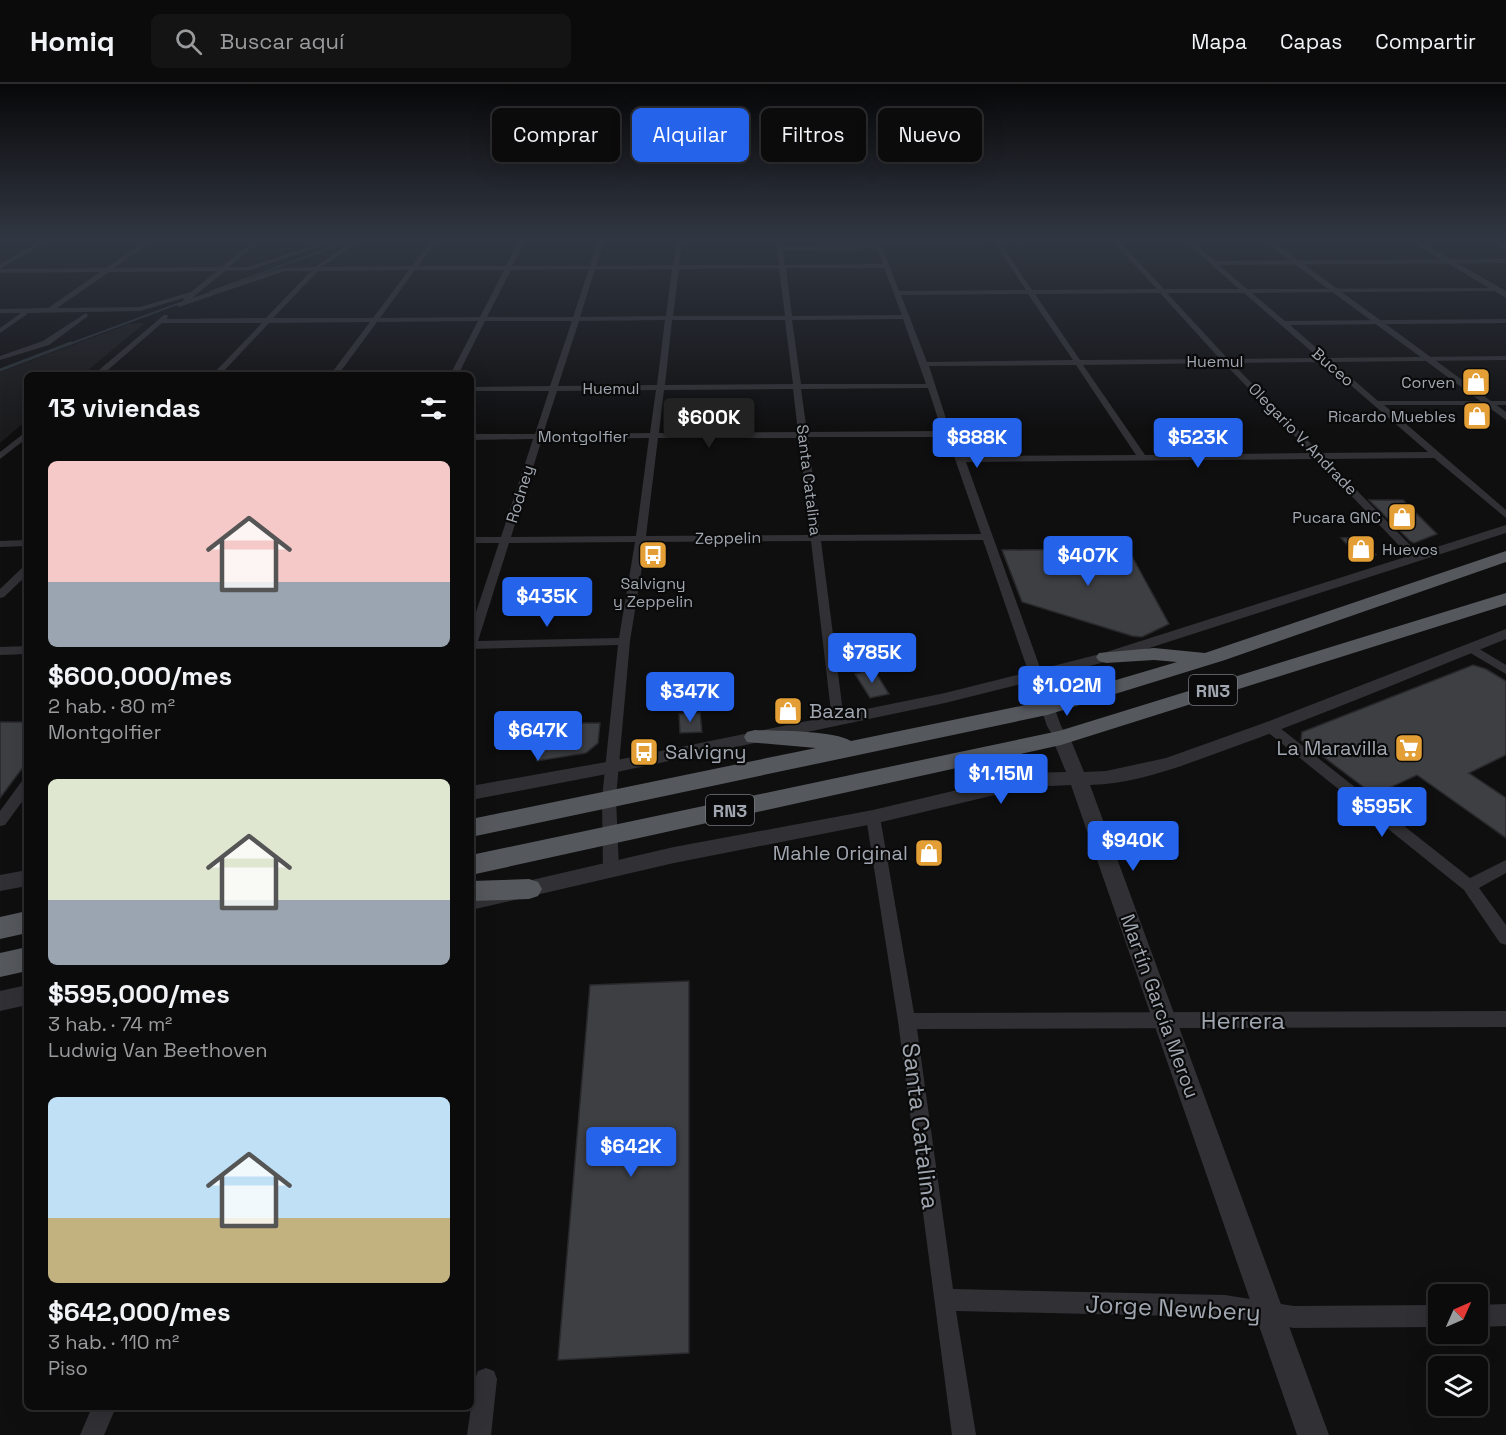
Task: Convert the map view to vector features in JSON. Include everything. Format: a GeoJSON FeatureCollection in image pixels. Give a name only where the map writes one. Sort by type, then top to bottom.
{"type":"FeatureCollection","features":[{"type":"Feature","properties":{"kind":"highway","name":"RN3"},"geometry":{"type":"LineString","coordinates":[[474,827],[1047,708],[1218,656],[1506,556]]}},
{"type":"Feature","properties":{"kind":"highway","name":"RN3"},"geometry":{"type":"LineString","coordinates":[[474,864],[1061,738],[1506,599]]}},
{"type":"Feature","properties":{"kind":"highway"},"geometry":{"type":"LineString","coordinates":[[1106,657],[1146,654],[1186,657],[1218,656]]}},
{"type":"Feature","properties":{"kind":"highway"},"geometry":{"type":"LineString","coordinates":[[755,738],[810,740],[855,747]]}},
{"type":"Feature","properties":{"kind":"highway"},"geometry":{"type":"LineString","coordinates":[[474,891],[529,889]]}},
{"type":"Feature","properties":{"kind":"highway"},"geometry":{"type":"LineString","coordinates":[[0,928],[24,923]]}},
{"type":"Feature","properties":{"kind":"highway"},"geometry":{"type":"LineString","coordinates":[[0,965],[24,960]]}},
{"type":"Feature","properties":{"kind":"street"},"geometry":{"type":"LineString","coordinates":[[50,310],[58,304]]}},
{"type":"Feature","properties":{"kind":"street"},"geometry":{"type":"LineString","coordinates":[[0,310],[140,309],[157,304]]}},
{"type":"Feature","properties":{"kind":"street"},"geometry":{"type":"LineString","coordinates":[[100,372],[181,304]]}},
{"type":"Feature","properties":{"kind":"street"},"geometry":{"type":"LineString","coordinates":[[179,306],[185,304]]}},
{"type":"Feature","properties":{"kind":"street"},"geometry":{"type":"LineString","coordinates":[[219,372],[284,304]]}},
{"type":"Feature","properties":{"kind":"street"},"geometry":{"type":"LineString","coordinates":[[336,372],[386,304]]}},
{"type":"Feature","properties":{"kind":"street"},"geometry":{"type":"LineString","coordinates":[[456,372],[490,304]]}},
{"type":"Feature","properties":{"kind":"street","name":"Rodney"},"geometry":{"type":"LineString","coordinates":[[474,636],[580,304]]}},
{"type":"Feature","properties":{"kind":"street"},"geometry":{"type":"LineString","coordinates":[[611,869],[609,798],[624,641],[655,436],[671,304]]}},
{"type":"Feature","properties":{"kind":"street","name":"Santa Catalina"},"geometry":{"type":"LineString","coordinates":[[787,304],[838,720]]}},
{"type":"Feature","properties":{"kind":"street","name":"Martín García Merou"},"geometry":{"type":"LineString","coordinates":[[902,304],[947,434],[960,459],[1047,708],[1078,778],[1166,1021],[1267,1312],[1313,1435]]}},
{"type":"Feature","properties":{"kind":"street"},"geometry":{"type":"LineString","coordinates":[[1040,304],[1141,456]]}},
{"type":"Feature","properties":{"kind":"street","name":"Olegario V. Andrade"},"geometry":{"type":"LineString","coordinates":[[1172,304],[1417,558]]}},
{"type":"Feature","properties":{"kind":"street","name":"Buceo"},"geometry":{"type":"LineString","coordinates":[[1261,304],[1506,515]]}},
{"type":"Feature","properties":{"kind":"street"},"geometry":{"type":"LineString","coordinates":[[1353,304],[1506,417]]}},
{"type":"Feature","properties":{"kind":"street"},"geometry":{"type":"LineString","coordinates":[[0,331],[24,314]]}},
{"type":"Feature","properties":{"kind":"street"},"geometry":{"type":"LineString","coordinates":[[1,358],[46,343],[86,315]]}},
{"type":"Feature","properties":{"kind":"street"},"geometry":{"type":"LineString","coordinates":[[160,321],[906,317]]}},
{"type":"Feature","properties":{"kind":"street"},"geometry":{"type":"LineString","coordinates":[[1284,323],[1506,321]]}},
{"type":"Feature","properties":{"kind":"street","name":"Huemul"},"geometry":{"type":"LineString","coordinates":[[924,364],[1506,358]]}},
{"type":"Feature","properties":{"kind":"street","name":"Huemul"},"geometry":{"type":"LineString","coordinates":[[474,389],[931,386]]}},
{"type":"Feature","properties":{"kind":"street"},"geometry":{"type":"LineString","coordinates":[[1375,404],[1506,403]]}},
{"type":"Feature","properties":{"kind":"street","name":"Montgolfier"},"geometry":{"type":"LineString","coordinates":[[474,437],[947,434]]}},
{"type":"Feature","properties":{"kind":"street"},"geometry":{"type":"LineString","coordinates":[[0,456],[23,441]]}},
{"type":"Feature","properties":{"kind":"street"},"geometry":{"type":"LineString","coordinates":[[960,459],[1435,455]]}},
{"type":"Feature","properties":{"kind":"street"},"geometry":{"type":"LineString","coordinates":[[474,792],[755,738],[945,698],[1037,675],[1106,657],[1506,529]]}},
{"type":"Feature","properties":{"kind":"street","name":"Zeppelin"},"geometry":{"type":"LineString","coordinates":[[474,540],[986,537]]}},
{"type":"Feature","properties":{"kind":"street"},"geometry":{"type":"LineString","coordinates":[[0,543],[24,543]]}},
{"type":"Feature","properties":{"kind":"street"},"geometry":{"type":"LineString","coordinates":[[0,595],[24,571]]}},
{"type":"Feature","properties":{"kind":"street"},"geometry":{"type":"LineString","coordinates":[[474,901],[611,869],[873,817],[1028,780],[1106,778],[1170,763],[1270,727],[1506,634]]}},
{"type":"Feature","properties":{"kind":"street"},"geometry":{"type":"LineString","coordinates":[[474,645],[624,641]]}},
{"type":"Feature","properties":{"kind":"street"},"geometry":{"type":"LineString","coordinates":[[1471,648],[1506,670]]}},
{"type":"Feature","properties":{"kind":"street"},"geometry":{"type":"LineString","coordinates":[[0,651],[24,650]]}},
{"type":"Feature","properties":{"kind":"street"},"geometry":{"type":"LineString","coordinates":[[1270,727],[1469,886],[1506,938]]}},
{"type":"Feature","properties":{"kind":"street"},"geometry":{"type":"LineString","coordinates":[[0,821],[24,789]]}},
{"type":"Feature","properties":{"kind":"street","name":"Santa Catalina"},"geometry":{"type":"LineString","coordinates":[[873,817],[907,1022],[964,1435]]}},
{"type":"Feature","properties":{"kind":"street"},"geometry":{"type":"LineString","coordinates":[[1469,886],[1506,866]]}},
{"type":"Feature","properties":{"kind":"street"},"geometry":{"type":"LineString","coordinates":[[0,883],[24,879]]}},
{"type":"Feature","properties":{"kind":"street"},"geometry":{"type":"LineString","coordinates":[[0,1001],[24,997]]}},
{"type":"Feature","properties":{"kind":"street","name":"Herrera"},"geometry":{"type":"LineString","coordinates":[[907,1022],[1506,1019]]}},
{"type":"Feature","properties":{"kind":"street","name":"Jorge Newbery"},"geometry":{"type":"LineString","coordinates":[[944,1300],[1225,1306],[1294,1317],[1428,1316]]}},
{"type":"Feature","properties":{"kind":"street"},"geometry":{"type":"LineString","coordinates":[[1488,1316],[1506,1315]]}},
{"type":"Feature","properties":{"kind":"street"},"geometry":{"type":"LineString","coordinates":[[479,1435],[486,1379]]}},
{"type":"Feature","properties":{"kind":"street"},"geometry":{"type":"LineString","coordinates":[[92,1435],[103,1410]]}},
{"type":"Feature","properties":{"kind":"shaded area"},"geometry":{"type":"Polygon","coordinates":[[[145,323],[86,372],[24,372],[24,423],[0,443],[0,372],[129,324],[145,323]]]}},
{"type":"Feature","properties":{"kind":"building","name":"Pucara GNC"},"geometry":{"type":"Polygon","coordinates":[[[1369,500],[1403,500],[1437,534],[1414,543],[1410,541],[1369,500]]]}},
{"type":"Feature","properties":{"kind":"building","name":"Huevos"},"geometry":{"type":"Polygon","coordinates":[[[1360,537],[1376,555],[1361,560],[1341,538],[1360,537]]]}},
{"type":"Feature","properties":{"kind":"building"},"geometry":{"type":"Polygon","coordinates":[[[1128,549],[1169,624],[1142,637],[1132,636],[1022,602],[1002,550],[1128,549]]]}},
{"type":"Feature","properties":{"kind":"building","name":"La Maravilla"},"geometry":{"type":"Polygon","coordinates":[[[1473,665],[1486,669],[1506,681],[1506,755],[1469,773],[1506,798],[1506,838],[1417,775],[1374,795],[1301,740],[1302,732],[1473,665]]]}},
{"type":"Feature","properties":{"kind":"building"},"geometry":{"type":"Polygon","coordinates":[[[874,670],[889,694],[870,698],[855,674],[874,670]]]}},
{"type":"Feature","properties":{"kind":"building"},"geometry":{"type":"Polygon","coordinates":[[[700,713],[702,732],[680,733],[679,714],[700,713]]]}},
{"type":"Feature","properties":{"kind":"building"},"geometry":{"type":"Polygon","coordinates":[[[0,722],[24,722],[24,766],[0,798],[0,722]]]}},
{"type":"Feature","properties":{"kind":"building"},"geometry":{"type":"Polygon","coordinates":[[[554,723],[600,723],[598,743],[586,753],[537,761],[531,727],[554,723]]]}},
{"type":"Feature","properties":{"kind":"building"},"geometry":{"type":"Polygon","coordinates":[[[689,981],[689,1353],[558,1360],[590,985],[689,981]]]}},
{"type":"Feature","properties":{"kind":"waterway"},"geometry":{"type":"LineString","coordinates":[[67,345],[177,304]]}},
{"type":"Feature","properties":{"kind":"waterway"},"geometry":{"type":"LineString","coordinates":[[0,370],[71,343]]}},
{"type":"Feature","properties":{"kind":"place","name":"Corven"},"geometry":{"type":"Point","coordinates":[1476,382]}},
{"type":"Feature","properties":{"kind":"place","name":"Ricardo Muebles"},"geometry":{"type":"Point","coordinates":[1477,416]}},
{"type":"Feature","properties":{"kind":"place","name":"Pucara GNC"},"geometry":{"type":"Point","coordinates":[1402,517]}},
{"type":"Feature","properties":{"kind":"place","name":"Huevos"},"geometry":{"type":"Point","coordinates":[1361,549]}},
{"type":"Feature","properties":{"kind":"place","name":"Salvigny y Zeppelin"},"geometry":{"type":"Point","coordinates":[653,555]}},
{"type":"Feature","properties":{"kind":"place","name":"Bazan"},"geometry":{"type":"Point","coordinates":[788,711]}},
{"type":"Feature","properties":{"kind":"place","name":"La Maravilla"},"geometry":{"type":"Point","coordinates":[1409,748]}},
{"type":"Feature","properties":{"kind":"place","name":"Salvigny"},"geometry":{"type":"Point","coordinates":[644,752]}},
{"type":"Feature","properties":{"kind":"place","name":"Mahle Original"},"geometry":{"type":"Point","coordinates":[929,853]}}]}
